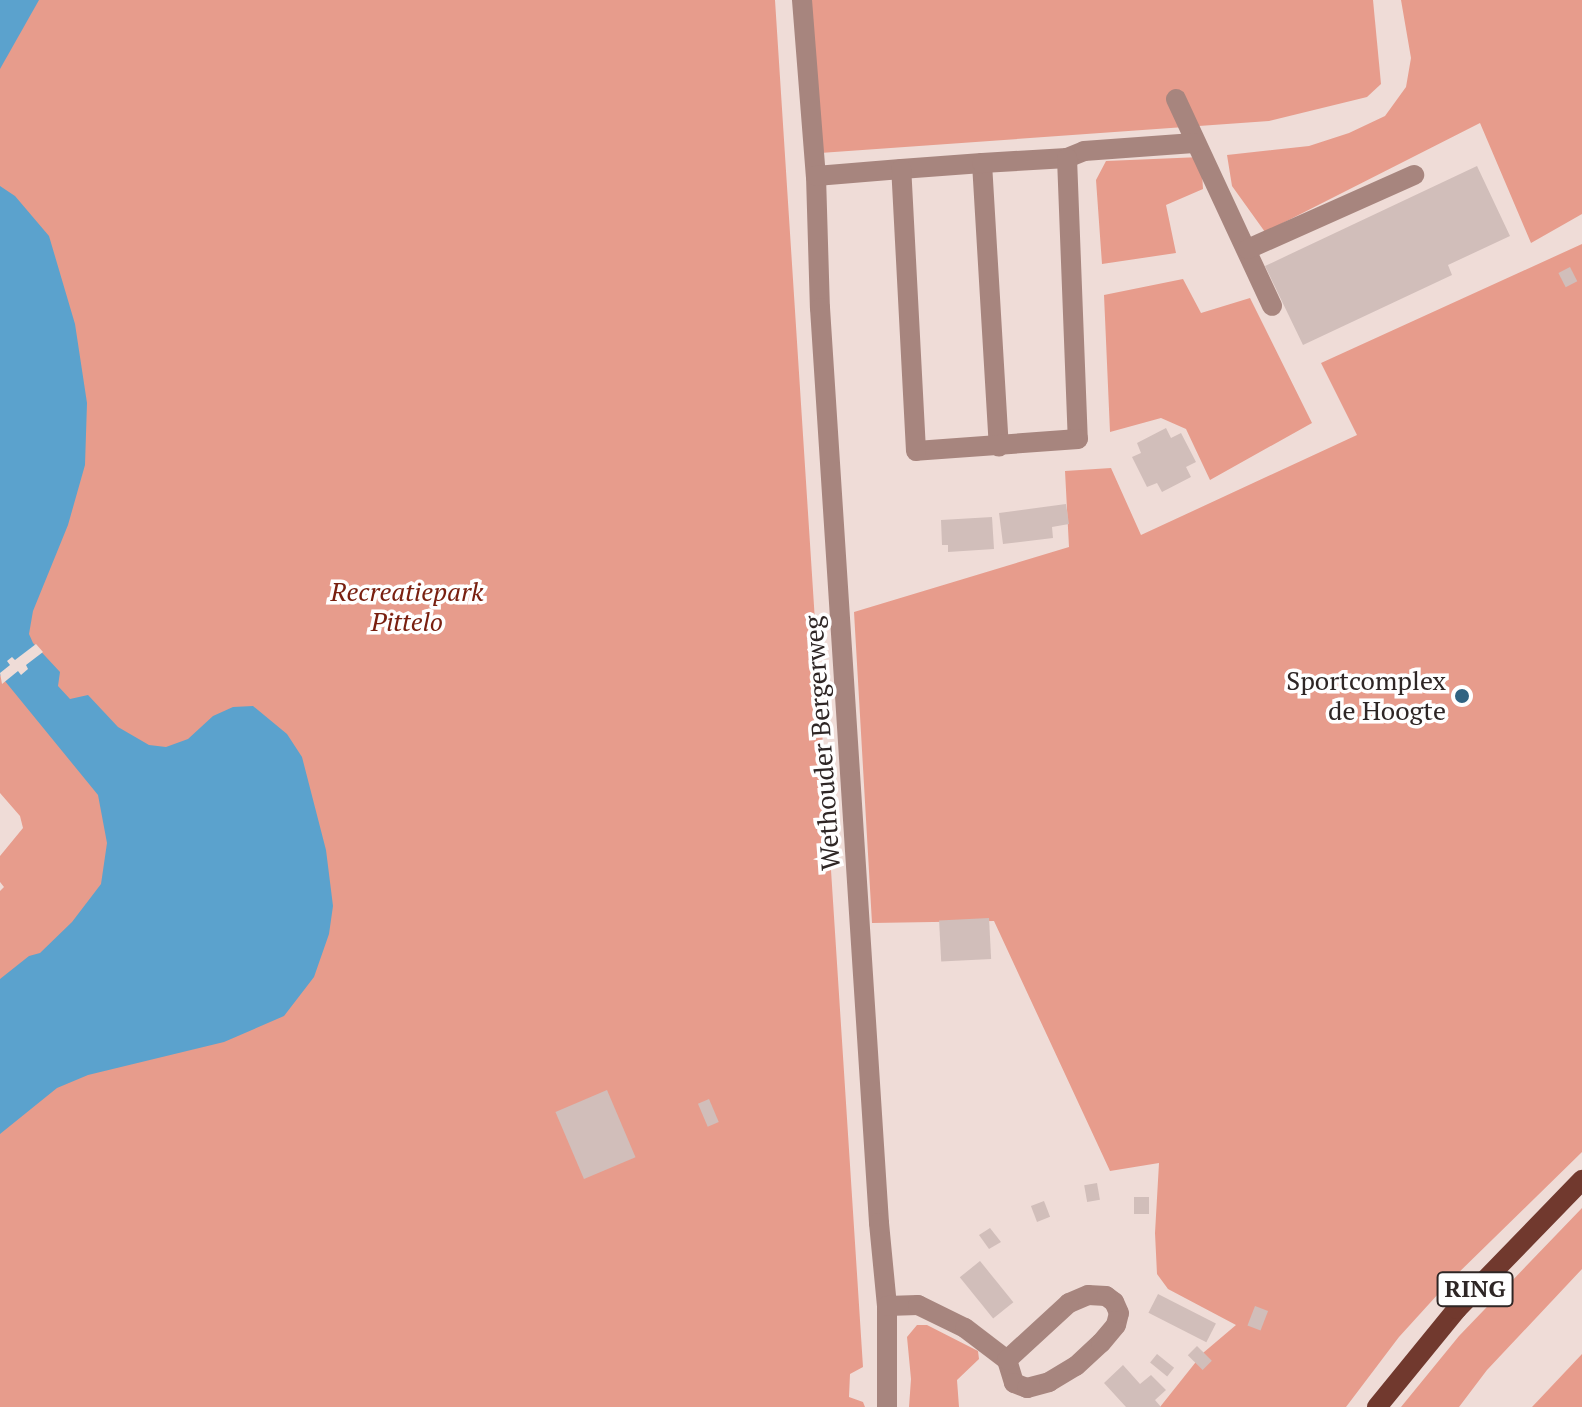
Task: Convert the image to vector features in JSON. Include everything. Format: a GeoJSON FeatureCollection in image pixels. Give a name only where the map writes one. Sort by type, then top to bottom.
{"type":"FeatureCollection","features":[{"type":"Feature","properties":{"kind":"main road","name":"RING"},"geometry":{"type":"LineString","coordinates":[[1377,1407],[1457,1309],[1582,1180]]}},
{"type":"Feature","properties":{"kind":"street","name":"Wethouder Bergerweg"},"geometry":{"type":"LineString","coordinates":[[802,0],[816,176],[832,505],[887,1306],[887,1407]]}},
{"type":"Feature","properties":{"kind":"street"},"geometry":{"type":"LineString","coordinates":[[1176,99],[1272,306]]}},
{"type":"Feature","properties":{"kind":"street"},"geometry":{"type":"LineString","coordinates":[[816,176],[1067,158],[1084,151],[1194,143]]}},
{"type":"Feature","properties":{"kind":"street"},"geometry":{"type":"LineString","coordinates":[[901,169],[916,451],[999,446],[1078,439],[1067,158]]}},
{"type":"Feature","properties":{"kind":"street"},"geometry":{"type":"LineString","coordinates":[[982,163],[999,446]]}},
{"type":"Feature","properties":{"kind":"street"},"geometry":{"type":"LineString","coordinates":[[1248,249],[1414,175]]}},
{"type":"Feature","properties":{"kind":"street"},"geometry":{"type":"LineString","coordinates":[[887,1306],[918,1305],[947,1317],[1007,1360],[1014,1383],[1027,1388],[1049,1382],[1076,1366],[1101,1343],[1116,1325],[1119,1313],[1114,1302],[1106,1296],[1088,1295],[1069,1303],[1007,1360]]}},
{"type":"Feature","properties":{"kind":"green space","name":"Recreatiepark Pittelo"},"geometry":{"type":"Polygon","coordinates":[[[0,0],[775,0],[863,1367],[850,1374],[849,1397],[863,1402],[865,1407],[0,1407],[0,891],[4,887],[0,882],[0,856],[23,828],[20,816],[0,793],[0,0]]]}},
{"type":"Feature","properties":{"kind":"green space"},"geometry":{"type":"Polygon","coordinates":[[[809,0],[1373,0],[1381,84],[1367,97],[1269,121],[820,153],[809,0]]]}},
{"type":"Feature","properties":{"kind":"green space"},"geometry":{"type":"Polygon","coordinates":[[[1401,0],[1582,0],[1582,214],[1531,243],[1480,123],[1265,232],[1232,186],[1227,155],[1309,146],[1349,133],[1385,116],[1406,87],[1411,58],[1401,0]]]}},
{"type":"Feature","properties":{"kind":"green space"},"geometry":{"type":"Polygon","coordinates":[[[1201,157],[1203,189],[1166,205],[1176,253],[1102,264],[1096,180],[1106,161],[1201,157]]]}},
{"type":"Feature","properties":{"kind":"green space"},"geometry":{"type":"Polygon","coordinates":[[[1582,244],[1582,1152],[1449,1282],[1399,1337],[1346,1407],[1160,1407],[1203,1353],[1236,1325],[1168,1289],[1157,1274],[1155,1233],[1159,1163],[1110,1171],[994,921],[872,923],[854,612],[1069,547],[1065,471],[1111,468],[1141,535],[1357,435],[1321,363],[1582,244]]]}},
{"type":"Feature","properties":{"kind":"green space"},"geometry":{"type":"Polygon","coordinates":[[[1183,279],[1201,313],[1250,298],[1312,423],[1210,480],[1186,429],[1161,418],[1110,432],[1104,295],[1183,279]]]}},
{"type":"Feature","properties":{"kind":"green space"},"geometry":{"type":"Polygon","coordinates":[[[1582,1208],[1582,1269],[1487,1370],[1459,1407],[1401,1407],[1459,1336],[1582,1208]]]}},
{"type":"Feature","properties":{"kind":"green space"},"geometry":{"type":"Polygon","coordinates":[[[917,1325],[927,1325],[978,1351],[979,1359],[957,1380],[959,1407],[909,1407],[911,1379],[907,1337],[917,1325]]]}},
{"type":"Feature","properties":{"kind":"green space"},"geometry":{"type":"Polygon","coordinates":[[[1582,1354],[1582,1407],[1532,1407],[1582,1354]]]}},
{"type":"Feature","properties":{"kind":"water"},"geometry":{"type":"Polygon","coordinates":[[[0,0],[39,0],[0,69],[0,0]]]}},
{"type":"Feature","properties":{"kind":"water"},"geometry":{"type":"Polygon","coordinates":[[[0,186],[15,196],[49,236],[75,324],[87,403],[85,465],[68,525],[33,611],[29,634],[33,643],[60,672],[58,686],[70,699],[88,695],[118,727],[149,745],[166,747],[188,739],[213,716],[233,707],[253,706],[287,734],[302,757],[326,850],[333,906],[329,934],[314,977],[284,1016],[224,1042],[88,1075],[57,1088],[0,1134],[0,979],[29,956],[40,953],[72,922],[101,884],[107,843],[98,795],[0,675],[0,186]]]}},
{"type":"Feature","properties":{"kind":"pier"},"geometry":{"type":"Polygon","coordinates":[[[36,644],[43,652],[26,665],[28,669],[21,675],[18,671],[2,684],[0,673],[10,665],[7,661],[12,657],[15,660],[36,644]]]}},
{"type":"Feature","properties":{"kind":"building"},"geometry":{"type":"Polygon","coordinates":[[[1477,166],[1510,236],[1448,265],[1452,275],[1303,345],[1265,266],[1477,166]]]}},
{"type":"Feature","properties":{"kind":"building"},"geometry":{"type":"Polygon","coordinates":[[[1570,267],[1577,281],[1566,287],[1558,273],[1570,267]]]}},
{"type":"Feature","properties":{"kind":"building"},"geometry":{"type":"Polygon","coordinates":[[[1166,428],[1171,438],[1181,433],[1196,462],[1186,467],[1191,477],[1162,492],[1157,483],[1147,487],[1132,457],[1141,453],[1137,443],[1166,428]]]}},
{"type":"Feature","properties":{"kind":"building"},"geometry":{"type":"Polygon","coordinates":[[[1066,504],[1069,524],[1052,527],[1053,538],[1003,544],[999,513],[1066,504]]]}},
{"type":"Feature","properties":{"kind":"building"},"geometry":{"type":"Polygon","coordinates":[[[992,517],[994,549],[948,552],[948,545],[942,545],[941,520],[992,517]]]}},
{"type":"Feature","properties":{"kind":"building"},"geometry":{"type":"Polygon","coordinates":[[[989,918],[991,959],[941,962],[939,921],[989,918]]]}},
{"type":"Feature","properties":{"kind":"building"},"geometry":{"type":"Polygon","coordinates":[[[607,1090],[636,1157],[584,1179],[555,1112],[607,1090]]]}},
{"type":"Feature","properties":{"kind":"building"},"geometry":{"type":"Polygon","coordinates":[[[709,1099],[719,1122],[708,1127],[698,1104],[709,1099]]]}},
{"type":"Feature","properties":{"kind":"building"},"geometry":{"type":"Polygon","coordinates":[[[1097,1183],[1100,1200],[1087,1202],[1084,1185],[1097,1183]]]}},
{"type":"Feature","properties":{"kind":"building"},"geometry":{"type":"Polygon","coordinates":[[[1134,1197],[1149,1197],[1149,1214],[1134,1214],[1134,1197]]]}},
{"type":"Feature","properties":{"kind":"building"},"geometry":{"type":"Polygon","coordinates":[[[1044,1201],[1050,1217],[1037,1222],[1031,1206],[1044,1201]]]}},
{"type":"Feature","properties":{"kind":"building"},"geometry":{"type":"Polygon","coordinates":[[[990,1228],[1001,1242],[989,1249],[979,1235],[990,1228]]]}},
{"type":"Feature","properties":{"kind":"building"},"geometry":{"type":"Polygon","coordinates":[[[980,1261],[1013,1302],[993,1319],[960,1277],[980,1261]]]}},
{"type":"Feature","properties":{"kind":"building"},"geometry":{"type":"Polygon","coordinates":[[[1158,1294],[1216,1324],[1206,1342],[1148,1313],[1158,1294]]]}},
{"type":"Feature","properties":{"kind":"building"},"geometry":{"type":"Polygon","coordinates":[[[1255,1306],[1268,1311],[1261,1331],[1247,1326],[1255,1306]]]}},
{"type":"Feature","properties":{"kind":"building"},"geometry":{"type":"Polygon","coordinates":[[[1197,1346],[1212,1361],[1203,1370],[1188,1355],[1197,1346]]]}},
{"type":"Feature","properties":{"kind":"building"},"geometry":{"type":"Polygon","coordinates":[[[1157,1354],[1174,1368],[1167,1376],[1150,1363],[1157,1354]]]}},
{"type":"Feature","properties":{"kind":"building"},"geometry":{"type":"Polygon","coordinates":[[[1123,1365],[1140,1384],[1151,1375],[1166,1390],[1155,1400],[1161,1407],[1126,1407],[1104,1383],[1123,1365]]]}},
{"type":"Feature","properties":{"kind":"place","name":"Sportcomplex de Hoogte"},"geometry":{"type":"Point","coordinates":[1462,696]}}]}
